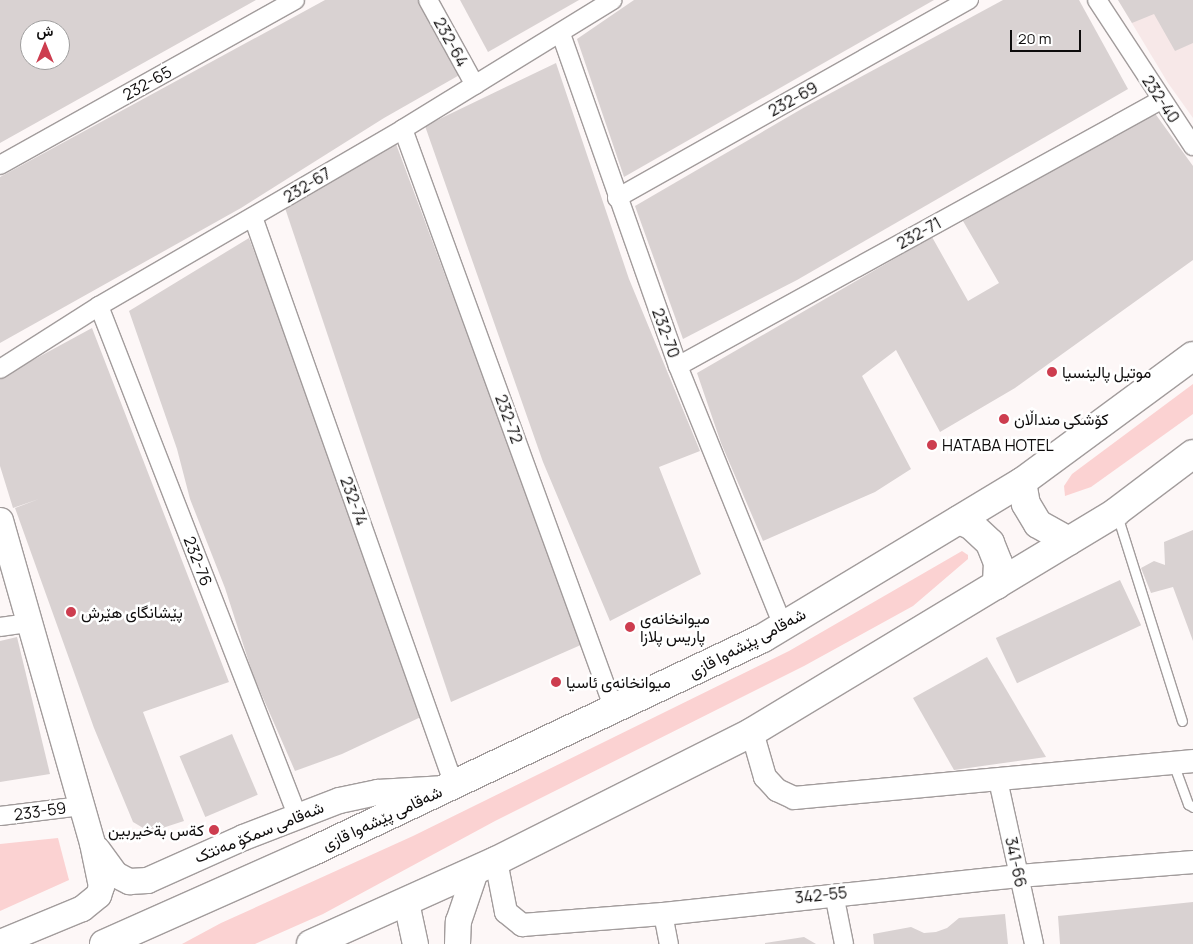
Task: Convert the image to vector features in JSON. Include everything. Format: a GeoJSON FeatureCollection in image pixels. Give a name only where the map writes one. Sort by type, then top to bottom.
{"type":"FeatureCollection","features":[{"type":"Feature","properties":{"kind":"highway","name":"شەقامی پێشەوا قازی"},"geometry":{"type":"LineString","coordinates":[[104,944],[450,786],[614,709],[783,626],[1022,482],[1193,356]]}},
{"type":"Feature","properties":{"kind":"highway"},"geometry":{"type":"LineString","coordinates":[[312,944],[486,866],[752,732],[1116,512],[1193,454]]}},
{"type":"Feature","properties":{"kind":"highway"},"geometry":{"type":"LineString","coordinates":[[1022,482],[1026,504],[1038,524],[1069,541]]}},
{"type":"Feature","properties":{"kind":"highway"},"geometry":{"type":"LineString","coordinates":[[959,520],[971,525],[990,543],[998,563],[997,584]]}},
{"type":"Feature","properties":{"kind":"main road","name":"شەقامی سمکۆ مەنتک"},"geometry":{"type":"LineString","coordinates":[[0,520],[92,842],[101,886],[98,895],[82,908],[0,942]]}},
{"type":"Feature","properties":{"kind":"main road","name":"شەقامی سمکۆ مەنتک"},"geometry":{"type":"LineString","coordinates":[[92,842],[115,874],[129,881],[147,880],[298,815],[358,795],[450,786]]}},
{"type":"Feature","properties":{"kind":"main road"},"geometry":{"type":"LineString","coordinates":[[457,944],[458,921],[486,866]]}},
{"type":"Feature","properties":{"kind":"main road"},"geometry":{"type":"LineString","coordinates":[[406,902],[415,944]]}},
{"type":"Feature","properties":{"kind":"street","name":"232-65"},"geometry":{"type":"LineString","coordinates":[[0,165],[295,0]]}},
{"type":"Feature","properties":{"kind":"street","name":"232-64"},"geometry":{"type":"LineString","coordinates":[[428,0],[475,85]]}},
{"type":"Feature","properties":{"kind":"street","name":"232-67"},"geometry":{"type":"LineString","coordinates":[[0,368],[99,306],[403,129],[614,0]]}},
{"type":"Feature","properties":{"kind":"street","name":"232-69"},"geometry":{"type":"LineString","coordinates":[[617,198],[969,0]]}},
{"type":"Feature","properties":{"kind":"street","name":"232-40"},"geometry":{"type":"LineString","coordinates":[[1097,0],[1160,100],[1193,146]]}},
{"type":"Feature","properties":{"kind":"street","name":"232-70"},"geometry":{"type":"LineString","coordinates":[[561,34],[617,198],[678,366],[783,626]]}},
{"type":"Feature","properties":{"kind":"street","name":"232-71"},"geometry":{"type":"LineString","coordinates":[[678,366],[1160,100]]}},
{"type":"Feature","properties":{"kind":"street","name":"232-72"},"geometry":{"type":"LineString","coordinates":[[403,129],[614,709]]}},
{"type":"Feature","properties":{"kind":"street","name":"232-74"},"geometry":{"type":"LineString","coordinates":[[253,218],[450,786]]}},
{"type":"Feature","properties":{"kind":"street","name":"232-76"},"geometry":{"type":"LineString","coordinates":[[99,306],[298,815]]}},
{"type":"Feature","properties":{"kind":"street"},"geometry":{"type":"LineString","coordinates":[[0,627],[29,623]]}},
{"type":"Feature","properties":{"kind":"street"},"geometry":{"type":"LineString","coordinates":[[752,732],[765,777],[777,790],[794,798],[1183,762]]}},
{"type":"Feature","properties":{"kind":"street","name":"341-66"},"geometry":{"type":"LineString","coordinates":[[998,780],[1034,944]]}},
{"type":"Feature","properties":{"kind":"street","name":"233-59"},"geometry":{"type":"LineString","coordinates":[[0,816],[81,806]]}},
{"type":"Feature","properties":{"kind":"street","name":"342-55"},"geometry":{"type":"LineString","coordinates":[[486,866],[506,912],[522,925],[663,914],[834,894],[1019,876],[1193,862]]}},
{"type":"Feature","properties":{"kind":"street"},"geometry":{"type":"LineString","coordinates":[[834,894],[844,944]]}},
{"type":"Feature","properties":{"kind":"street"},"geometry":{"type":"LineString","coordinates":[[663,914],[669,944]]}},
{"type":"Feature","properties":{"kind":"lane"},"geometry":{"type":"LineString","coordinates":[[1116,512],[1182,721]]}},
{"type":"Feature","properties":{"kind":"lane"},"geometry":{"type":"LineString","coordinates":[[1183,762],[1188,804],[1193,807]]}},
{"type":"Feature","properties":{"kind":"shaded area"},"geometry":{"type":"Polygon","coordinates":[[[1118,0],[1193,0],[1193,118],[1168,83],[1118,0]]]}},
{"type":"Feature","properties":{"kind":"shaded area"},"geometry":{"type":"Polygon","coordinates":[[[1193,384],[1193,414],[1091,487],[1065,496],[1064,486],[1072,474],[1193,384]]]}},
{"type":"Feature","properties":{"kind":"shaded area"},"geometry":{"type":"Polygon","coordinates":[[[962,551],[968,555],[968,559],[913,606],[804,666],[495,821],[323,914],[255,944],[182,944],[221,923],[413,836],[789,651],[962,551]]]}},
{"type":"Feature","properties":{"kind":"shaded area"},"geometry":{"type":"Polygon","coordinates":[[[58,838],[69,880],[0,911],[0,844],[58,838]]]}},
{"type":"Feature","properties":{"kind":"building"},"geometry":{"type":"Polygon","coordinates":[[[0,0],[256,0],[0,143],[0,0]]]}},
{"type":"Feature","properties":{"kind":"building"},"geometry":{"type":"Polygon","coordinates":[[[325,0],[423,0],[463,73],[384,118],[241,208],[0,343],[0,177],[325,0]]]}},
{"type":"Feature","properties":{"kind":"building"},"geometry":{"type":"Polygon","coordinates":[[[460,0],[579,0],[488,52],[460,0]]]}},
{"type":"Feature","properties":{"kind":"building"},"geometry":{"type":"Polygon","coordinates":[[[634,0],[934,0],[624,177],[577,39],[634,0]]]}},
{"type":"Feature","properties":{"kind":"building"},"geometry":{"type":"Polygon","coordinates":[[[1003,0],[1079,0],[1128,89],[797,280],[683,339],[635,206],[805,107],[1003,0]]]}},
{"type":"Feature","properties":{"kind":"building"},"geometry":{"type":"Polygon","coordinates":[[[1118,0],[1193,0],[1193,43],[1175,51],[1154,14],[1132,23],[1118,0]]]}},
{"type":"Feature","properties":{"kind":"building"},"geometry":{"type":"Polygon","coordinates":[[[556,63],[629,279],[700,451],[659,467],[701,574],[610,621],[543,462],[425,126],[556,63]]]}},
{"type":"Feature","properties":{"kind":"building"},"geometry":{"type":"Polygon","coordinates":[[[1154,112],[1193,166],[1193,260],[1015,388],[940,432],[896,350],[862,376],[911,469],[875,492],[763,541],[721,443],[697,373],[932,237],[968,301],[999,283],[963,221],[1154,112]]]}},
{"type":"Feature","properties":{"kind":"building"},"geometry":{"type":"Polygon","coordinates":[[[396,144],[583,644],[451,702],[284,205],[396,144]]]}},
{"type":"Feature","properties":{"kind":"building"},"geometry":{"type":"Polygon","coordinates":[[[249,238],[302,376],[423,716],[342,754],[295,771],[253,675],[225,588],[190,499],[177,449],[129,311],[249,238]]]}},
{"type":"Feature","properties":{"kind":"building"},"geometry":{"type":"Polygon","coordinates":[[[92,328],[229,682],[143,712],[184,821],[150,832],[133,822],[94,728],[15,508],[39,499],[13,508],[0,466],[0,378],[92,328]]]}},
{"type":"Feature","properties":{"kind":"building"},"geometry":{"type":"Polygon","coordinates":[[[1193,530],[1193,641],[1173,587],[1151,593],[1141,568],[1154,561],[1165,565],[1164,542],[1193,530]]]}},
{"type":"Feature","properties":{"kind":"building"},"geometry":{"type":"Polygon","coordinates":[[[1120,580],[1141,625],[1017,683],[996,638],[1120,580]]]}},
{"type":"Feature","properties":{"kind":"building"},"geometry":{"type":"Polygon","coordinates":[[[17,637],[50,774],[0,782],[0,641],[17,637]]]}},
{"type":"Feature","properties":{"kind":"building"},"geometry":{"type":"Polygon","coordinates":[[[987,657],[1046,757],[954,770],[913,698],[987,657]]]}},
{"type":"Feature","properties":{"kind":"building"},"geometry":{"type":"Polygon","coordinates":[[[232,734],[258,795],[205,817],[180,756],[232,734]]]}},
{"type":"Feature","properties":{"kind":"building"},"geometry":{"type":"Polygon","coordinates":[[[1193,902],[1193,944],[1060,944],[1058,916],[1193,902]]]}},
{"type":"Feature","properties":{"kind":"building"},"geometry":{"type":"Polygon","coordinates":[[[1005,914],[1008,944],[874,944],[873,934],[911,927],[924,933],[936,932],[947,928],[959,918],[1005,914]]]}},
{"type":"Feature","properties":{"kind":"building"},"geometry":{"type":"Polygon","coordinates":[[[804,937],[816,944],[765,944],[765,943],[804,937]]]}},
{"type":"Feature","properties":{"kind":"place","name":"موتيل پالينسيا"},"geometry":{"type":"Point","coordinates":[1052,372]}},
{"type":"Feature","properties":{"kind":"place","name":"کۆشکی منداڵان"},"geometry":{"type":"Point","coordinates":[1004,419]}},
{"type":"Feature","properties":{"kind":"place","name":"HATABA HOTEL"},"geometry":{"type":"Point","coordinates":[932,445]}},
{"type":"Feature","properties":{"kind":"place","name":"پێشانگای هێرش"},"geometry":{"type":"Point","coordinates":[71,612]}},
{"type":"Feature","properties":{"kind":"place","name":"میوانخانەی پاریس پلازا"},"geometry":{"type":"Point","coordinates":[630,627]}},
{"type":"Feature","properties":{"kind":"place","name":"میوانخانەی ئاسیا"},"geometry":{"type":"Point","coordinates":[556,682]}},
{"type":"Feature","properties":{"kind":"place","name":"كةس بةخيربين"},"geometry":{"type":"Point","coordinates":[214,830]}}]}
